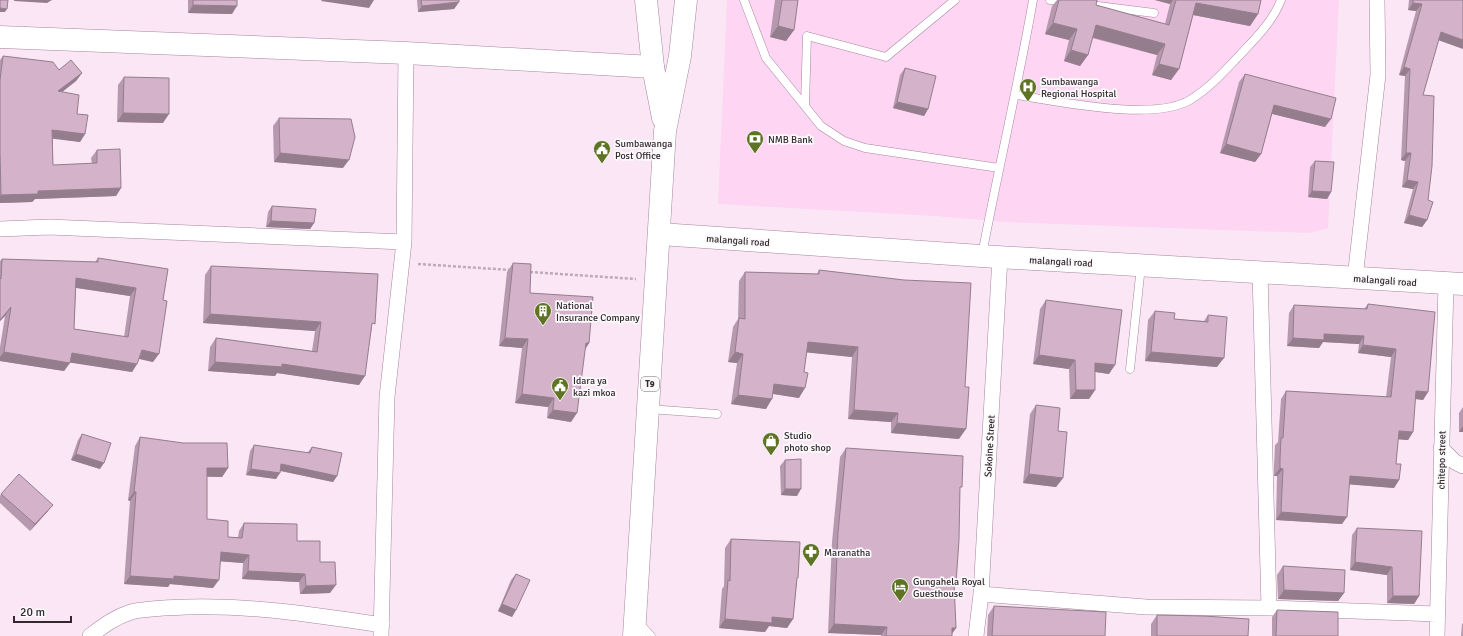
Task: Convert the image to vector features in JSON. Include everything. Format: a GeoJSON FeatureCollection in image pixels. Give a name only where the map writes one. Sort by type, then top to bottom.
{"type":"FeatureCollection","features":[{"type":"Feature","properties":{"kind":"main road","name":"T9"},"geometry":{"type":"LineString","coordinates":[[646,0],[647,24],[653,67],[665,131]]}},
{"type":"Feature","properties":{"kind":"main road","name":"T9"},"geometry":{"type":"LineString","coordinates":[[634,627],[660,234],[665,131],[678,67],[686,0]]}},
{"type":"Feature","properties":{"kind":"main road"},"geometry":{"type":"LineString","coordinates":[[647,24],[667,28],[684,23]]}},
{"type":"Feature","properties":{"kind":"main road"},"geometry":{"type":"LineString","coordinates":[[0,37],[406,53],[653,67]]}},
{"type":"Feature","properties":{"kind":"main road","name":"malangali road"},"geometry":{"type":"LineString","coordinates":[[660,234],[1455,284]]}},
{"type":"Feature","properties":{"kind":"street"},"geometry":{"type":"LineString","coordinates":[[1355,278],[1378,75],[1377,0]]}},
{"type":"Feature","properties":{"kind":"street"},"geometry":{"type":"LineString","coordinates":[[90,636],[111,620],[132,612],[164,608],[209,606],[287,611],[381,630],[387,397],[404,242],[406,53]]}},
{"type":"Feature","properties":{"kind":"street"},"geometry":{"type":"LineString","coordinates":[[0,229],[49,228],[404,242]]}},
{"type":"Feature","properties":{"kind":"street","name":"Sokoine Street"},"geometry":{"type":"LineString","coordinates":[[976,636],[981,594],[991,256]]}},
{"type":"Feature","properties":{"kind":"street"},"geometry":{"type":"LineString","coordinates":[[1260,272],[1269,608]]}},
{"type":"Feature","properties":{"kind":"street","name":"chitepo street"},"geometry":{"type":"LineString","coordinates":[[1437,636],[1441,448],[1455,284]]}},
{"type":"Feature","properties":{"kind":"street"},"geometry":{"type":"LineString","coordinates":[[1441,448],[1455,462],[1463,466]]}},
{"type":"Feature","properties":{"kind":"street"},"geometry":{"type":"LineString","coordinates":[[981,594],[1146,607],[1269,608],[1437,614]]}},
{"type":"Feature","properties":{"kind":"lane"},"geometry":{"type":"LineString","coordinates":[[744,0],[766,58],[821,126],[844,141],[865,148],[999,168]]}},
{"type":"Feature","properties":{"kind":"lane"},"geometry":{"type":"LineString","coordinates":[[804,105],[807,36],[886,57],[955,0]]}},
{"type":"Feature","properties":{"kind":"lane"},"geometry":{"type":"LineString","coordinates":[[991,256],[999,168],[1016,95],[1033,0]]}},
{"type":"Feature","properties":{"kind":"lane"},"geometry":{"type":"LineString","coordinates":[[1050,0],[1154,14]]}},
{"type":"Feature","properties":{"kind":"lane"},"geometry":{"type":"LineString","coordinates":[[1016,95],[1108,109],[1164,110],[1189,101],[1216,80],[1243,52],[1276,12],[1281,0]]}},
{"type":"Feature","properties":{"kind":"lane"},"geometry":{"type":"LineString","coordinates":[[1130,369],[1141,265]]}},
{"type":"Feature","properties":{"kind":"lane"},"geometry":{"type":"LineString","coordinates":[[649,409],[717,414]]}},
{"type":"Feature","properties":{"kind":"lane"},"geometry":{"type":"LineString","coordinates":[[634,627],[651,636]]}},
{"type":"Feature","properties":{"kind":"path"},"geometry":{"type":"LineString","coordinates":[[401,263],[518,271]]}},
{"type":"Feature","properties":{"kind":"path"},"geometry":{"type":"LineString","coordinates":[[526,272],[657,280]]}},
{"type":"Feature","properties":{"kind":"shaded area","name":"Sumbawanga Regional Hospital"},"geometry":{"type":"Polygon","coordinates":[[[727,0],[1339,0],[1328,228],[1309,233],[1005,222],[936,216],[718,204],[727,0]]]}},
{"type":"Feature","properties":{"kind":"building"},"geometry":{"type":"Polygon","coordinates":[[[0,0],[8,0],[7,9],[0,8],[0,0]]]}},
{"type":"Feature","properties":{"kind":"building"},"geometry":{"type":"Polygon","coordinates":[[[193,0],[237,0],[237,6],[193,5],[193,0]]]}},
{"type":"Feature","properties":{"kind":"building"},"geometry":{"type":"Polygon","coordinates":[[[421,0],[459,0],[459,2],[422,6],[421,0]]]}},
{"type":"Feature","properties":{"kind":"building"},"geometry":{"type":"Polygon","coordinates":[[[782,0],[798,0],[794,30],[778,26],[782,0]]]}},
{"type":"Feature","properties":{"kind":"building"},"geometry":{"type":"Polygon","coordinates":[[[1059,0],[1097,0],[1096,5],[1169,25],[1176,0],[1261,0],[1258,14],[1196,3],[1179,69],[1159,64],[1165,44],[1096,25],[1088,55],[1071,50],[1077,29],[1053,23],[1059,0]]]}},
{"type":"Feature","properties":{"kind":"building"},"geometry":{"type":"Polygon","coordinates":[[[1413,0],[1463,0],[1463,40],[1441,32],[1423,95],[1434,96],[1432,166],[1428,200],[1433,202],[1427,220],[1409,215],[1418,182],[1407,180],[1411,153],[1406,153],[1410,69],[1404,67],[1422,4],[1413,3],[1413,0]]]}},
{"type":"Feature","properties":{"kind":"building"},"geometry":{"type":"Polygon","coordinates":[[[3,56],[53,62],[59,70],[71,60],[82,73],[58,91],[79,95],[77,114],[88,115],[85,134],[52,130],[53,165],[97,163],[97,150],[120,149],[121,188],[38,191],[38,194],[1,195],[0,80],[3,56]]]}},
{"type":"Feature","properties":{"kind":"building"},"geometry":{"type":"Polygon","coordinates":[[[905,68],[936,76],[928,109],[897,102],[905,68]]]}},
{"type":"Feature","properties":{"kind":"building"},"geometry":{"type":"Polygon","coordinates":[[[1245,74],[1336,98],[1331,119],[1274,105],[1261,154],[1226,144],[1245,74]]]}},
{"type":"Feature","properties":{"kind":"building"},"geometry":{"type":"Polygon","coordinates":[[[124,77],[169,78],[169,114],[123,113],[124,77]]]}},
{"type":"Feature","properties":{"kind":"building"},"geometry":{"type":"Polygon","coordinates":[[[279,118],[351,119],[355,137],[349,160],[280,153],[279,118]]]}},
{"type":"Feature","properties":{"kind":"building"},"geometry":{"type":"Polygon","coordinates":[[[1315,161],[1334,162],[1331,192],[1312,191],[1315,161]]]}},
{"type":"Feature","properties":{"kind":"building"},"geometry":{"type":"Polygon","coordinates":[[[272,206],[316,209],[314,223],[271,221],[272,206]]]}},
{"type":"Feature","properties":{"kind":"building"},"geometry":{"type":"Polygon","coordinates":[[[98,258],[168,269],[163,300],[167,301],[159,354],[142,350],[137,364],[72,353],[70,363],[4,352],[11,307],[0,320],[0,278],[1,279],[2,259],[98,262],[98,258]],[[76,278],[74,329],[128,337],[136,288],[76,278]]]}},
{"type":"Feature","properties":{"kind":"building"},"geometry":{"type":"Polygon","coordinates":[[[513,263],[531,264],[530,293],[593,297],[589,343],[586,343],[577,413],[553,410],[554,398],[522,394],[528,339],[505,338],[513,263]]]}},
{"type":"Feature","properties":{"kind":"building"},"geometry":{"type":"Polygon","coordinates":[[[211,266],[378,274],[375,324],[372,323],[365,376],[282,364],[282,367],[215,362],[216,338],[317,352],[321,322],[210,314],[211,266]]]}},
{"type":"Feature","properties":{"kind":"building"},"geometry":{"type":"Polygon","coordinates":[[[819,270],[904,280],[971,283],[965,387],[969,387],[966,429],[897,423],[898,413],[854,410],[858,347],[808,342],[804,372],[808,373],[805,388],[774,384],[772,399],[738,395],[743,354],[735,352],[739,318],[745,319],[745,272],[819,274],[819,270]]]}},
{"type":"Feature","properties":{"kind":"building"},"geometry":{"type":"Polygon","coordinates":[[[1046,300],[1122,310],[1115,365],[1095,363],[1095,390],[1076,390],[1075,360],[1039,355],[1046,300]]]}},
{"type":"Feature","properties":{"kind":"building"},"geometry":{"type":"Polygon","coordinates":[[[1368,304],[1435,312],[1428,392],[1416,391],[1413,432],[1399,431],[1396,464],[1401,464],[1399,480],[1350,476],[1347,517],[1281,512],[1283,469],[1280,468],[1280,459],[1286,391],[1391,397],[1396,349],[1363,345],[1364,336],[1324,334],[1324,340],[1293,338],[1294,305],[1367,309],[1368,304]]]}},
{"type":"Feature","properties":{"kind":"building"},"geometry":{"type":"Polygon","coordinates":[[[1155,311],[1175,313],[1174,319],[1208,322],[1208,315],[1227,317],[1224,358],[1151,352],[1155,311]]]}},
{"type":"Feature","properties":{"kind":"building"},"geometry":{"type":"Polygon","coordinates":[[[1036,405],[1060,408],[1058,431],[1067,432],[1063,478],[1029,474],[1036,405]]]}},
{"type":"Feature","properties":{"kind":"building"},"geometry":{"type":"Polygon","coordinates":[[[82,434],[111,443],[104,463],[76,454],[82,434]]]}},
{"type":"Feature","properties":{"kind":"building"},"geometry":{"type":"Polygon","coordinates":[[[140,437],[183,443],[227,443],[228,468],[207,468],[207,519],[228,521],[228,537],[242,538],[244,523],[297,524],[297,541],[320,541],[320,562],[335,562],[336,585],[306,586],[305,574],[248,571],[249,555],[221,552],[219,580],[174,576],[174,579],[130,576],[136,492],[134,492],[140,437]]]}},
{"type":"Feature","properties":{"kind":"building"},"geometry":{"type":"Polygon","coordinates":[[[254,445],[310,453],[312,447],[342,453],[337,476],[281,464],[280,473],[251,469],[254,445]]]}},
{"type":"Feature","properties":{"kind":"building"},"geometry":{"type":"Polygon","coordinates":[[[846,448],[963,456],[962,487],[960,487],[959,540],[956,583],[954,583],[956,628],[952,628],[952,636],[886,636],[887,627],[834,624],[838,533],[846,448]]]}},
{"type":"Feature","properties":{"kind":"building"},"geometry":{"type":"Polygon","coordinates":[[[801,459],[801,489],[785,489],[785,460],[801,459]]]}},
{"type":"Feature","properties":{"kind":"building"},"geometry":{"type":"Polygon","coordinates":[[[19,474],[53,505],[35,524],[1,494],[19,474]]]}},
{"type":"Feature","properties":{"kind":"building"},"geometry":{"type":"Polygon","coordinates":[[[1357,528],[1422,531],[1419,596],[1393,596],[1392,567],[1355,562],[1357,528]]]}},
{"type":"Feature","properties":{"kind":"building"},"geometry":{"type":"Polygon","coordinates":[[[731,539],[800,542],[798,578],[793,619],[772,617],[772,623],[725,619],[728,580],[730,581],[731,539]]]}},
{"type":"Feature","properties":{"kind":"building"},"geometry":{"type":"Polygon","coordinates":[[[1283,566],[1345,570],[1344,593],[1284,590],[1283,566]]]}},
{"type":"Feature","properties":{"kind":"building"},"geometry":{"type":"Polygon","coordinates":[[[516,574],[530,580],[516,610],[502,604],[516,574]]]}},
{"type":"Feature","properties":{"kind":"building"},"geometry":{"type":"Polygon","coordinates":[[[994,606],[1106,612],[1105,636],[992,636],[994,606]]]}},
{"type":"Feature","properties":{"kind":"building"},"geometry":{"type":"Polygon","coordinates":[[[1277,610],[1338,612],[1338,636],[1276,636],[1277,610]]]}},
{"type":"Feature","properties":{"kind":"building"},"geometry":{"type":"Polygon","coordinates":[[[1157,615],[1249,619],[1248,636],[1157,636],[1157,615]]]}},
{"type":"Feature","properties":{"kind":"place","name":"Sumbawanga Regional Hospital"},"geometry":{"type":"Point","coordinates":[1028,102]}},
{"type":"Feature","properties":{"kind":"place","name":"NMB Bank"},"geometry":{"type":"Point","coordinates":[755,154]}},
{"type":"Feature","properties":{"kind":"place","name":"Sumbawanga Post Office"},"geometry":{"type":"Point","coordinates":[602,164]}},
{"type":"Feature","properties":{"kind":"place","name":"National Insurance Company"},"geometry":{"type":"Point","coordinates":[543,326]}},
{"type":"Feature","properties":{"kind":"place","name":"Idara ya kazi mkoa"},"geometry":{"type":"Point","coordinates":[560,401]}},
{"type":"Feature","properties":{"kind":"place","name":"Studio photo shop"},"geometry":{"type":"Point","coordinates":[771,456]}},
{"type":"Feature","properties":{"kind":"place","name":"Maranatha"},"geometry":{"type":"Point","coordinates":[811,567]}},
{"type":"Feature","properties":{"kind":"place","name":"Gungahela Royal Guesthouse"},"geometry":{"type":"Point","coordinates":[900,602]}}]}
